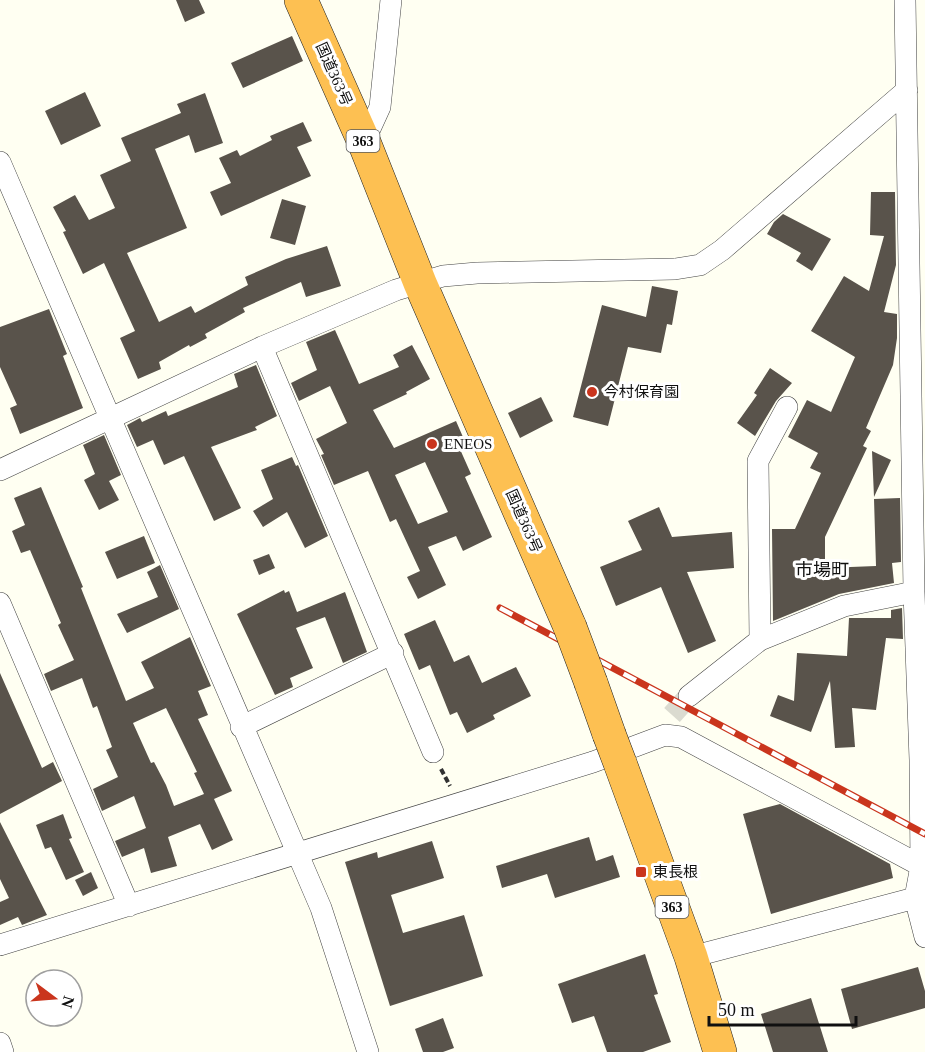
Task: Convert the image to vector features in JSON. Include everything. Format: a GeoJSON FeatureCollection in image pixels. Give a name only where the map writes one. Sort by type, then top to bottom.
{"type":"FeatureCollection","features":[{"type":"Feature","properties":{"kind":"highway","name":"国道363号"},"geometry":{"type":"LineString","coordinates":[[302,0],[364,142],[420,283],[570,627],[690,957],[720,1052]]}},
{"type":"Feature","properties":{"kind":"street"},"geometry":{"type":"LineString","coordinates":[[364,142],[380,107],[391,0]]}},
{"type":"Feature","properties":{"kind":"street"},"geometry":{"type":"LineString","coordinates":[[905,0],[907,90],[917,187],[918,426],[914,592],[922,760],[923,867],[915,898],[925,937]]}},
{"type":"Feature","properties":{"kind":"street"},"geometry":{"type":"LineString","coordinates":[[0,470],[262,347],[396,290],[443,276],[477,273],[675,269],[699,265],[722,250],[907,90]]}},
{"type":"Feature","properties":{"kind":"street"},"geometry":{"type":"LineString","coordinates":[[0,162],[241,727],[321,908],[368,1052]]}},
{"type":"Feature","properties":{"kind":"street"},"geometry":{"type":"LineString","coordinates":[[262,347],[433,752]]}},
{"type":"Feature","properties":{"kind":"street"},"geometry":{"type":"LineString","coordinates":[[760,640],[758,461],[787,407]]}},
{"type":"Feature","properties":{"kind":"street"},"geometry":{"type":"LineString","coordinates":[[689,696],[760,640],[844,606],[914,592]]}},
{"type":"Feature","properties":{"kind":"street"},"geometry":{"type":"LineString","coordinates":[[0,603],[129,906]]}},
{"type":"Feature","properties":{"kind":"street"},"geometry":{"type":"LineString","coordinates":[[241,727],[393,653]]}},
{"type":"Feature","properties":{"kind":"street"},"geometry":{"type":"LineString","coordinates":[[0,945],[297,856],[592,762],[665,735],[681,737],[923,867]]}},
{"type":"Feature","properties":{"kind":"street"},"geometry":{"type":"LineString","coordinates":[[690,957],[915,898]]}},
{"type":"Feature","properties":{"kind":"street"},"geometry":{"type":"LineString","coordinates":[[0,1043],[3,1052]]}},
{"type":"Feature","properties":{"kind":"building"},"geometry":{"type":"Polygon","coordinates":[[[176,0],[199,0],[205,13],[185,22],[176,0]]]}},
{"type":"Feature","properties":{"kind":"building"},"geometry":{"type":"Polygon","coordinates":[[[292,36],[303,61],[243,88],[231,63],[292,36]]]}},
{"type":"Feature","properties":{"kind":"building"},"geometry":{"type":"Polygon","coordinates":[[[85,92],[101,126],[61,145],[45,111],[85,92]]]}},
{"type":"Feature","properties":{"kind":"building"},"geometry":{"type":"Polygon","coordinates":[[[205,93],[223,143],[195,153],[189,135],[155,149],[187,228],[127,253],[159,322],[191,306],[195,313],[248,285],[245,277],[286,259],[327,246],[341,286],[306,297],[301,282],[243,308],[245,312],[205,334],[207,338],[159,362],[161,369],[138,379],[120,338],[135,331],[104,263],[83,274],[63,232],[66,231],[53,207],[75,195],[89,220],[115,208],[100,175],[131,161],[121,138],[181,113],[177,104],[205,93]]]}},
{"type":"Feature","properties":{"kind":"building"},"geometry":{"type":"Polygon","coordinates":[[[303,122],[312,141],[297,147],[311,176],[221,216],[210,192],[231,183],[219,158],[237,150],[240,156],[272,140],[270,136],[303,122]]]}},
{"type":"Feature","properties":{"kind":"building"},"geometry":{"type":"Polygon","coordinates":[[[871,192],[895,192],[896,265],[884,312],[897,314],[897,338],[893,365],[866,428],[871,431],[863,446],[867,448],[825,537],[825,568],[876,566],[874,499],[900,498],[901,562],[892,563],[894,583],[839,594],[773,621],[772,529],[795,529],[821,473],[810,468],[818,453],[788,437],[807,400],[831,412],[855,357],[811,331],[844,276],[869,291],[884,236],[870,235],[871,192]]]}},
{"type":"Feature","properties":{"kind":"building"},"geometry":{"type":"Polygon","coordinates":[[[282,199],[306,206],[295,245],[270,238],[282,199]]]}},
{"type":"Feature","properties":{"kind":"building"},"geometry":{"type":"Polygon","coordinates":[[[783,214],[831,239],[812,271],[796,261],[801,253],[767,234],[774,222],[783,214]]]}},
{"type":"Feature","properties":{"kind":"building"},"geometry":{"type":"Polygon","coordinates":[[[652,286],[678,291],[672,325],[667,324],[661,353],[628,347],[608,426],[573,417],[602,305],[646,317],[652,286]]]}},
{"type":"Feature","properties":{"kind":"building"},"geometry":{"type":"Polygon","coordinates":[[[49,309],[67,354],[63,356],[83,408],[20,434],[10,408],[17,405],[0,367],[0,327],[49,309]]]}},
{"type":"Feature","properties":{"kind":"building"},"geometry":{"type":"Polygon","coordinates":[[[335,330],[359,384],[399,367],[393,355],[412,345],[430,379],[406,392],[407,394],[373,410],[394,448],[456,421],[466,444],[459,447],[471,474],[465,477],[492,537],[463,551],[456,536],[428,547],[446,585],[418,599],[407,577],[420,571],[396,519],[390,522],[368,471],[334,485],[321,455],[324,454],[316,439],[347,423],[330,386],[299,401],[291,383],[317,370],[306,342],[335,330]],[[425,462],[395,475],[418,524],[448,512],[425,462]]]}},
{"type":"Feature","properties":{"kind":"building"},"geometry":{"type":"Polygon","coordinates":[[[256,365],[277,416],[255,427],[257,430],[211,447],[241,508],[214,521],[184,456],[164,465],[153,440],[137,447],[127,425],[140,418],[142,422],[166,411],[168,416],[238,387],[234,374],[256,365]]]}},
{"type":"Feature","properties":{"kind":"building"},"geometry":{"type":"Polygon","coordinates":[[[770,368],[792,383],[776,401],[755,436],[737,423],[757,395],[754,393],[770,368]]]}},
{"type":"Feature","properties":{"kind":"building"},"geometry":{"type":"Polygon","coordinates":[[[541,397],[553,421],[520,438],[508,413],[541,397]]]}},
{"type":"Feature","properties":{"kind":"building"},"geometry":{"type":"Polygon","coordinates":[[[104,435],[121,475],[109,481],[119,500],[99,510],[84,480],[95,474],[83,445],[104,435]]]}},
{"type":"Feature","properties":{"kind":"building"},"geometry":{"type":"Polygon","coordinates":[[[872,451],[891,460],[874,497],[872,451]]]}},
{"type":"Feature","properties":{"kind":"building"},"geometry":{"type":"Polygon","coordinates":[[[292,457],[296,466],[298,465],[328,536],[305,548],[287,512],[263,527],[253,511],[273,499],[261,470],[292,457]]]}},
{"type":"Feature","properties":{"kind":"building"},"geometry":{"type":"Polygon","coordinates":[[[41,487],[83,587],[81,588],[126,701],[154,688],[141,662],[190,637],[211,686],[198,691],[208,715],[198,719],[232,791],[214,799],[233,840],[212,850],[200,824],[168,837],[177,866],[151,873],[144,848],[122,857],[115,841],[146,828],[134,796],[102,811],[93,789],[118,777],[106,750],[112,747],[97,706],[93,708],[82,678],[51,691],[44,674],[74,660],[58,625],[61,623],[30,550],[21,553],[12,531],[25,525],[14,498],[41,487]],[[166,708],[133,723],[151,763],[154,762],[166,785],[174,806],[204,794],[194,773],[197,772],[166,708]]]}},
{"type":"Feature","properties":{"kind":"building"},"geometry":{"type":"Polygon","coordinates":[[[659,507],[672,537],[732,532],[734,568],[687,572],[716,641],[688,653],[661,587],[616,606],[600,567],[642,550],[628,521],[659,507]]]}},
{"type":"Feature","properties":{"kind":"building"},"geometry":{"type":"Polygon","coordinates":[[[144,536],[155,563],[117,579],[105,552],[144,536]]]}},
{"type":"Feature","properties":{"kind":"building"},"geometry":{"type":"Polygon","coordinates":[[[269,554],[275,568],[259,575],[253,560],[269,554]]]}},
{"type":"Feature","properties":{"kind":"building"},"geometry":{"type":"Polygon","coordinates":[[[160,565],[179,609],[127,633],[117,614],[158,597],[147,572],[160,565]]]}},
{"type":"Feature","properties":{"kind":"building"},"geometry":{"type":"Polygon","coordinates":[[[284,590],[285,593],[289,591],[297,612],[345,592],[367,652],[343,663],[325,617],[296,628],[313,668],[290,678],[293,687],[275,695],[237,614],[284,590]]]}},
{"type":"Feature","properties":{"kind":"building"},"geometry":{"type":"Polygon","coordinates":[[[902,608],[903,639],[886,638],[876,710],[852,708],[855,747],[835,748],[830,681],[811,732],[770,716],[778,695],[794,701],[797,653],[847,656],[849,618],[891,618],[891,610],[902,608]]]}},
{"type":"Feature","properties":{"kind":"building"},"geometry":{"type":"Polygon","coordinates":[[[435,620],[454,662],[469,655],[482,683],[516,667],[531,696],[493,715],[495,719],[467,733],[457,712],[450,715],[430,665],[419,670],[404,634],[435,620]]]}},
{"type":"Feature","properties":{"kind":"building"},"geometry":{"type":"Polygon","coordinates":[[[0,673],[42,768],[53,762],[62,781],[0,814],[0,673]]]}},
{"type":"Feature","properties":{"kind":"building"},"geometry":{"type":"Polygon","coordinates":[[[780,804],[890,864],[893,878],[771,914],[743,814],[780,804]]]}},
{"type":"Feature","properties":{"kind":"building"},"geometry":{"type":"Polygon","coordinates":[[[63,814],[72,838],[69,839],[84,872],[66,880],[51,847],[45,849],[36,825],[63,814]]]}},
{"type":"Feature","properties":{"kind":"building"},"geometry":{"type":"Polygon","coordinates":[[[0,822],[47,915],[22,925],[18,917],[0,925],[0,902],[9,898],[0,879],[0,822]]]}},
{"type":"Feature","properties":{"kind":"building"},"geometry":{"type":"Polygon","coordinates":[[[589,837],[596,861],[613,855],[620,877],[555,898],[547,874],[502,888],[496,866],[589,837]]]}},
{"type":"Feature","properties":{"kind":"building"},"geometry":{"type":"Polygon","coordinates":[[[432,841],[444,878],[391,895],[403,933],[464,915],[483,976],[390,1006],[345,862],[377,852],[378,858],[432,841]]]}},
{"type":"Feature","properties":{"kind":"building"},"geometry":{"type":"Polygon","coordinates":[[[91,872],[98,888],[83,896],[75,880],[91,872]]]}},
{"type":"Feature","properties":{"kind":"building"},"geometry":{"type":"Polygon","coordinates":[[[645,954],[658,994],[654,995],[671,1042],[643,1052],[607,1052],[594,1016],[572,1023],[558,984],[645,954]]]}},
{"type":"Feature","properties":{"kind":"building"},"geometry":{"type":"Polygon","coordinates":[[[918,967],[925,991],[925,1008],[852,1029],[841,989],[918,967]]]}},
{"type":"Feature","properties":{"kind":"building"},"geometry":{"type":"Polygon","coordinates":[[[811,998],[828,1052],[773,1052],[761,1014],[811,998]]]}},
{"type":"Feature","properties":{"kind":"building"},"geometry":{"type":"Polygon","coordinates":[[[443,1018],[454,1048],[443,1052],[423,1052],[415,1029],[443,1018]]]}},
{"type":"Feature","properties":{"kind":"tunnel"},"geometry":{"type":"LineString","coordinates":[[672,715],[689,696]]}},
{"type":"Feature","properties":{"kind":"railway"},"geometry":{"type":"LineString","coordinates":[[500,608],[925,834]]}},
{"type":"Feature","properties":{"kind":"place","name":"今村保育園"},"geometry":{"type":"Point","coordinates":[592,392]}},
{"type":"Feature","properties":{"kind":"place","name":"ENEOS"},"geometry":{"type":"Point","coordinates":[432,444]}},
{"type":"Feature","properties":{"kind":"place","name":"東長根"},"geometry":{"type":"Point","coordinates":[641,872]}},
{"type":"Feature","properties":{"kind":"district","name":"市場町"},"geometry":{"type":"Point","coordinates":[822,570]}}]}
